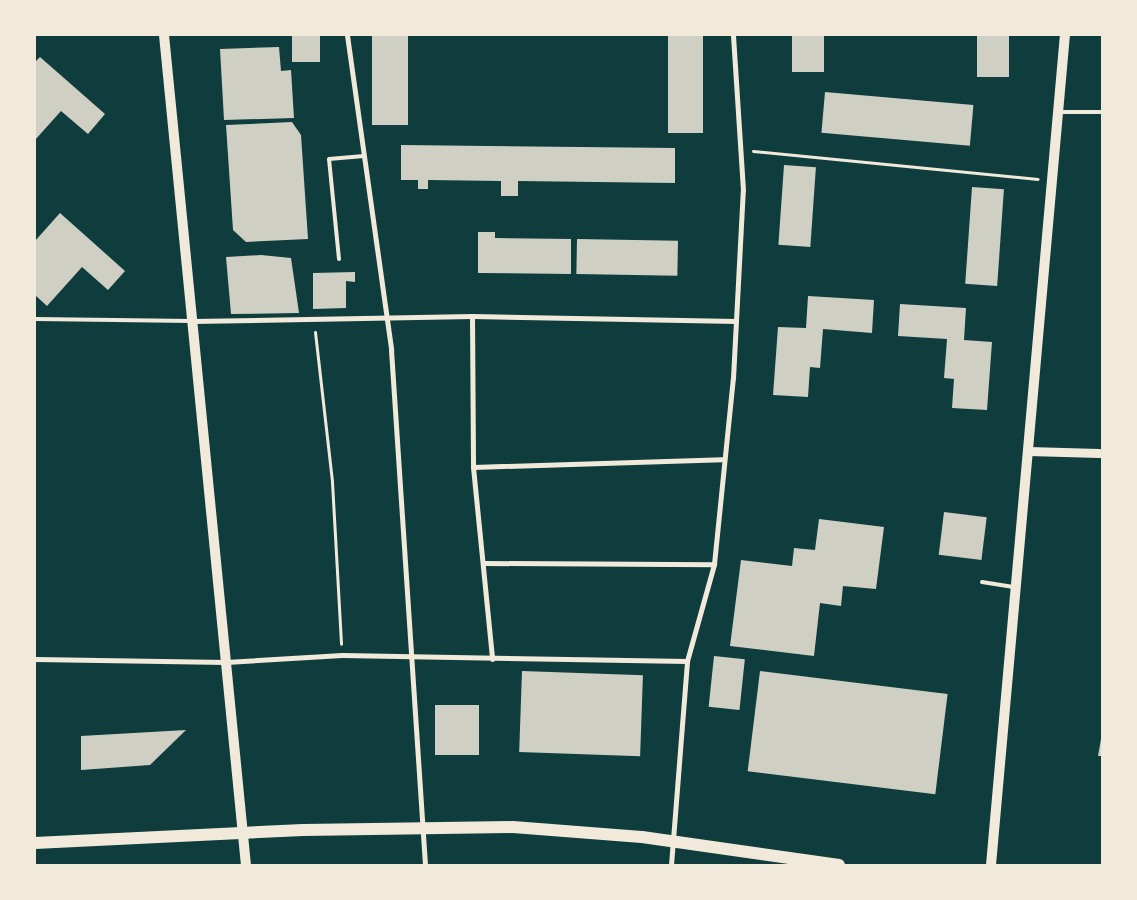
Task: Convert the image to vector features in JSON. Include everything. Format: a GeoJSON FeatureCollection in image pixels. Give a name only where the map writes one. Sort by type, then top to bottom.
{"type":"FeatureCollection","features":[{"type":"Feature","properties":{"kind":"main road"},"geometry":{"type":"LineString","coordinates":[[164,35],[246,865]]}},
{"type":"Feature","properties":{"kind":"main road"},"geometry":{"type":"LineString","coordinates":[[990,865],[1065,35]]}},
{"type":"Feature","properties":{"kind":"main road"},"geometry":{"type":"LineString","coordinates":[[35,842],[243,833],[513,827],[671,842],[839,865]]}},
{"type":"Feature","properties":{"kind":"street"},"geometry":{"type":"LineString","coordinates":[[347,35],[387,319],[425,865]]}},
{"type":"Feature","properties":{"kind":"street"},"geometry":{"type":"LineString","coordinates":[[671,865],[671,842],[687,661],[714,564],[722,459],[736,321],[740,150],[733,35]]}},
{"type":"Feature","properties":{"kind":"street"},"geometry":{"type":"LineString","coordinates":[[192,321],[472,316],[736,321]]}},
{"type":"Feature","properties":{"kind":"street"},"geometry":{"type":"LineString","coordinates":[[472,316],[473,467],[485,563],[492,659]]}},
{"type":"Feature","properties":{"kind":"street"},"geometry":{"type":"LineString","coordinates":[[1028,451],[1099,452]]}},
{"type":"Feature","properties":{"kind":"street"},"geometry":{"type":"LineString","coordinates":[[473,467],[722,459]]}},
{"type":"Feature","properties":{"kind":"street"},"geometry":{"type":"LineString","coordinates":[[485,563],[714,564]]}},
{"type":"Feature","properties":{"kind":"street"},"geometry":{"type":"LineString","coordinates":[[35,660],[226,662],[342,655],[412,658],[687,661]]}},
{"type":"Feature","properties":{"kind":"lane"},"geometry":{"type":"LineString","coordinates":[[1057,112],[1102,112]]}},
{"type":"Feature","properties":{"kind":"lane"},"geometry":{"type":"LineString","coordinates":[[339,259],[329,159],[364,156]]}},
{"type":"Feature","properties":{"kind":"lane"},"geometry":{"type":"LineString","coordinates":[[35,319],[192,321]]}},
{"type":"Feature","properties":{"kind":"lane"},"geometry":{"type":"LineString","coordinates":[[982,582],[1016,588]]}},
{"type":"Feature","properties":{"kind":"path"},"geometry":{"type":"LineString","coordinates":[[740,150],[1051,181]]}},
{"type":"Feature","properties":{"kind":"path"},"geometry":{"type":"LineString","coordinates":[[314,320],[332,482],[342,655]]}},
{"type":"Feature","properties":{"kind":"building"},"geometry":{"type":"Polygon","coordinates":[[[292,35],[320,35],[320,62],[292,62],[292,35]]]}},
{"type":"Feature","properties":{"kind":"building"},"geometry":{"type":"Polygon","coordinates":[[[372,35],[408,35],[408,125],[372,125],[372,35]]]}},
{"type":"Feature","properties":{"kind":"building"},"geometry":{"type":"Polygon","coordinates":[[[668,35],[703,35],[703,133],[668,133],[668,35]]]}},
{"type":"Feature","properties":{"kind":"building"},"geometry":{"type":"Polygon","coordinates":[[[792,35],[824,35],[824,72],[792,72],[792,35]]]}},
{"type":"Feature","properties":{"kind":"building"},"geometry":{"type":"Polygon","coordinates":[[[977,35],[1009,35],[1009,77],[977,77],[977,35]]]}},
{"type":"Feature","properties":{"kind":"building"},"geometry":{"type":"Polygon","coordinates":[[[279,47],[281,71],[291,70],[294,118],[224,120],[220,49],[279,47]]]}},
{"type":"Feature","properties":{"kind":"building"},"geometry":{"type":"Polygon","coordinates":[[[40,57],[105,114],[88,134],[61,111],[35,140],[35,62],[40,57]]]}},
{"type":"Feature","properties":{"kind":"building"},"geometry":{"type":"Polygon","coordinates":[[[825,92],[973,105],[970,146],[821,133],[825,92]]]}},
{"type":"Feature","properties":{"kind":"building"},"geometry":{"type":"Polygon","coordinates":[[[292,122],[301,135],[308,239],[246,242],[233,230],[226,125],[292,122]]]}},
{"type":"Feature","properties":{"kind":"building"},"geometry":{"type":"Polygon","coordinates":[[[401,145],[675,148],[675,183],[518,181],[518,196],[501,196],[501,181],[428,180],[428,189],[418,189],[418,180],[401,180],[401,145]]]}},
{"type":"Feature","properties":{"kind":"building"},"geometry":{"type":"Polygon","coordinates":[[[784,165],[816,167],[810,247],[778,245],[784,165]]]}},
{"type":"Feature","properties":{"kind":"building"},"geometry":{"type":"Polygon","coordinates":[[[972,187],[1004,189],[997,286],[965,284],[972,187]]]}},
{"type":"Feature","properties":{"kind":"building"},"geometry":{"type":"Polygon","coordinates":[[[60,213],[125,271],[108,290],[82,267],[47,306],[35,295],[35,241],[60,213]]]}},
{"type":"Feature","properties":{"kind":"building"},"geometry":{"type":"Polygon","coordinates":[[[478,232],[495,232],[495,238],[571,239],[571,274],[478,273],[478,232]]]}},
{"type":"Feature","properties":{"kind":"building"},"geometry":{"type":"Polygon","coordinates":[[[577,239],[678,241],[677,276],[576,274],[577,239]]]}},
{"type":"Feature","properties":{"kind":"building"},"geometry":{"type":"Polygon","coordinates":[[[261,255],[291,258],[299,313],[231,314],[226,257],[261,255]]]}},
{"type":"Feature","properties":{"kind":"building"},"geometry":{"type":"Polygon","coordinates":[[[355,272],[355,282],[346,281],[346,308],[313,309],[313,273],[355,272]]]}},
{"type":"Feature","properties":{"kind":"building"},"geometry":{"type":"Polygon","coordinates":[[[808,296],[874,300],[872,333],[823,329],[820,368],[810,367],[808,397],[773,395],[778,327],[806,328],[808,296]]]}},
{"type":"Feature","properties":{"kind":"building"},"geometry":{"type":"Polygon","coordinates":[[[900,304],[966,308],[964,340],[992,342],[987,410],[952,408],[954,379],[944,378],[947,339],[898,336],[900,304]]]}},
{"type":"Feature","properties":{"kind":"building"},"geometry":{"type":"Polygon","coordinates":[[[944,512],[987,517],[981,560],[939,555],[944,512]]]}},
{"type":"Feature","properties":{"kind":"building"},"geometry":{"type":"Polygon","coordinates":[[[819,519],[884,527],[876,589],[843,586],[841,606],[820,603],[814,656],[730,646],[741,560],[792,566],[794,548],[815,550],[819,519]]]}},
{"type":"Feature","properties":{"kind":"building"},"geometry":{"type":"Polygon","coordinates":[[[714,656],[745,659],[739,710],[709,707],[714,656]]]}},
{"type":"Feature","properties":{"kind":"building"},"geometry":{"type":"Polygon","coordinates":[[[522,671],[643,675],[640,756],[519,752],[522,671]]]}},
{"type":"Feature","properties":{"kind":"building"},"geometry":{"type":"Polygon","coordinates":[[[760,671],[948,694],[935,794],[748,771],[760,671]]]}},
{"type":"Feature","properties":{"kind":"building"},"geometry":{"type":"Polygon","coordinates":[[[435,705],[479,705],[479,755],[435,755],[435,705]]]}},
{"type":"Feature","properties":{"kind":"building"},"geometry":{"type":"Polygon","coordinates":[[[186,730],[150,765],[81,770],[81,736],[186,730]]]}},
{"type":"Feature","properties":{"kind":"building"},"geometry":{"type":"Polygon","coordinates":[[[1101,739],[1102,756],[1098,756],[1101,739]]]}}]}
